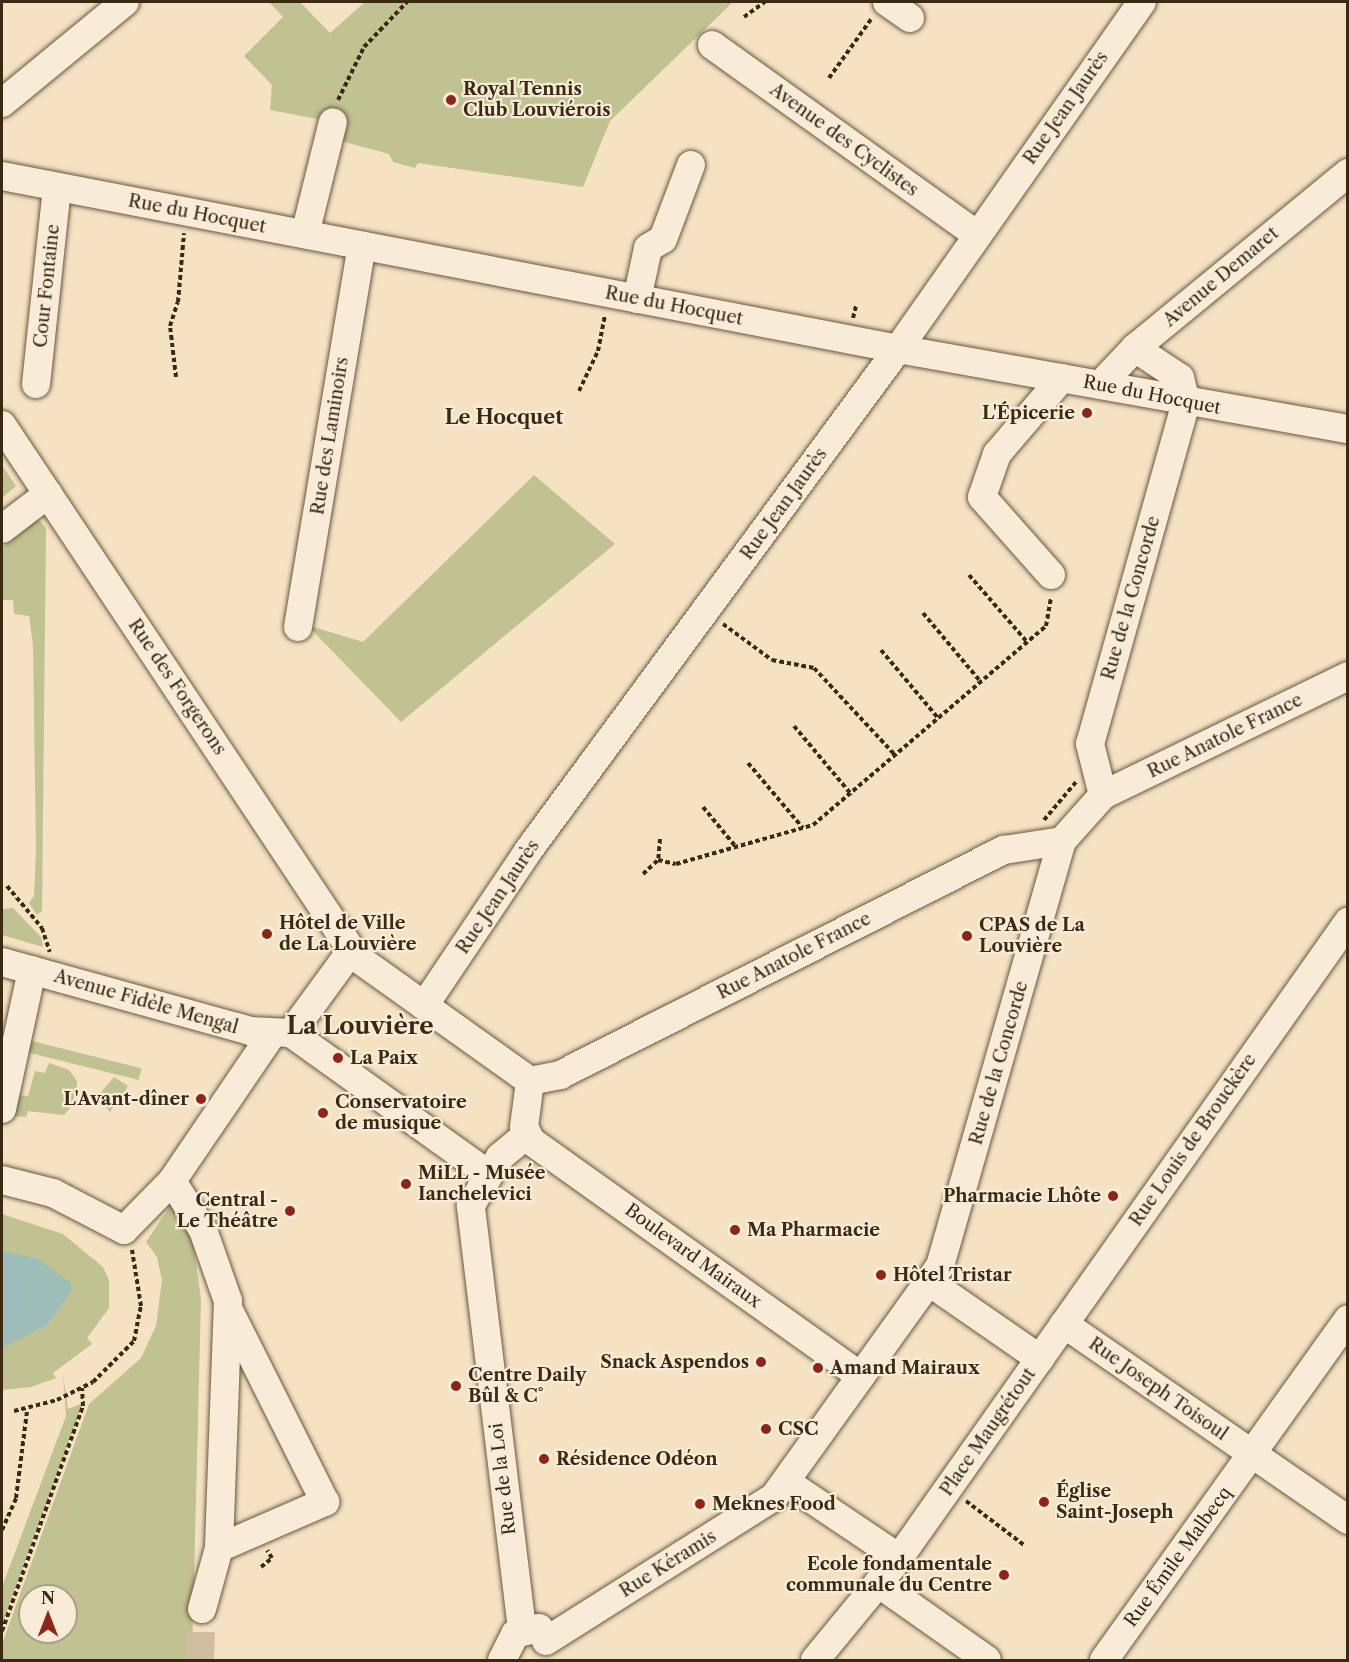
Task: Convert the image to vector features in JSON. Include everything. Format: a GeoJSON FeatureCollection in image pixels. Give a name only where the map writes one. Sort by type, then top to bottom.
{"type":"FeatureCollection","features":[{"type":"Feature","properties":{"kind":"street"},"geometry":{"type":"LineString","coordinates":[[2,103],[125,2]]}},
{"type":"Feature","properties":{"kind":"street","name":"Rue Jean Jaurès"},"geometry":{"type":"LineString","coordinates":[[424,1006],[528,850],[898,349],[1142,2]]}},
{"type":"Feature","properties":{"kind":"street"},"geometry":{"type":"LineString","coordinates":[[882,6],[910,18]]}},
{"type":"Feature","properties":{"kind":"street","name":"Avenue des Cyclistes"},"geometry":{"type":"LineString","coordinates":[[712,45],[977,236]]}},
{"type":"Feature","properties":{"kind":"street"},"geometry":{"type":"LineString","coordinates":[[305,234],[333,122]]}},
{"type":"Feature","properties":{"kind":"street"},"geometry":{"type":"LineString","coordinates":[[637,299],[648,248],[663,239],[691,165]]}},
{"type":"Feature","properties":{"kind":"street","name":"Avenue Demaret"},"geometry":{"type":"LineString","coordinates":[[1100,385],[1136,348],[1347,173]]}},
{"type":"Feature","properties":{"kind":"street","name":"Rue du Hocquet"},"geometry":{"type":"LineString","coordinates":[[2,176],[898,349],[1347,429]]}},
{"type":"Feature","properties":{"kind":"street","name":"Cour Fontaine"},"geometry":{"type":"LineString","coordinates":[[36,384],[57,187]]}},
{"type":"Feature","properties":{"kind":"street","name":"Rue des Laminoirs"},"geometry":{"type":"LineString","coordinates":[[298,627],[362,246]]}},
{"type":"Feature","properties":{"kind":"street"},"geometry":{"type":"LineString","coordinates":[[1136,348],[1180,378],[1186,402]]}},
{"type":"Feature","properties":{"kind":"street"},"geometry":{"type":"LineString","coordinates":[[1052,575],[982,497],[997,454],[1062,378]]}},
{"type":"Feature","properties":{"kind":"street","name":"Rue de la Concorde"},"geometry":{"type":"LineString","coordinates":[[1103,795],[1092,760],[1090,744],[1186,402]]}},
{"type":"Feature","properties":{"kind":"street","name":"Rue des Forgerons"},"geometry":{"type":"LineString","coordinates":[[2,425],[351,951],[530,1081]]}},
{"type":"Feature","properties":{"kind":"street"},"geometry":{"type":"LineString","coordinates":[[2,529],[48,494]]}},
{"type":"Feature","properties":{"kind":"street","name":"Rue Anatole France"},"geometry":{"type":"LineString","coordinates":[[1103,795],[1347,676]]}},
{"type":"Feature","properties":{"kind":"street"},"geometry":{"type":"LineString","coordinates":[[1062,841],[1103,795]]}},
{"type":"Feature","properties":{"kind":"street","name":"Rue de la Concorde"},"geometry":{"type":"LineString","coordinates":[[929,1282],[940,1266],[1062,841]]}},
{"type":"Feature","properties":{"kind":"street","name":"Rue Anatole France"},"geometry":{"type":"LineString","coordinates":[[530,1081],[560,1075],[1004,850],[1062,841]]}},
{"type":"Feature","properties":{"kind":"street","name":"Rue Louis de Brouckère"},"geometry":{"type":"LineString","coordinates":[[1040,1359],[1347,922]]}},
{"type":"Feature","properties":{"kind":"street"},"geometry":{"type":"LineString","coordinates":[[2,1180],[53,1193],[124,1230],[172,1180],[282,1034],[351,951]]}},
{"type":"Feature","properties":{"kind":"street","name":"Avenue Fidèle Mengal"},"geometry":{"type":"LineString","coordinates":[[2,962],[282,1034]]}},
{"type":"Feature","properties":{"kind":"street"},"geometry":{"type":"LineString","coordinates":[[2,1109],[40,973]]}},
{"type":"Feature","properties":{"kind":"street"},"geometry":{"type":"LineString","coordinates":[[282,1034],[483,1181],[526,1135],[530,1081]]}},
{"type":"Feature","properties":{"kind":"street","name":"Boulevard Mairaux"},"geometry":{"type":"LineString","coordinates":[[526,1135],[861,1376]]}},
{"type":"Feature","properties":{"kind":"street"},"geometry":{"type":"LineString","coordinates":[[172,1180],[203,1230],[228,1308],[325,1502],[219,1548]]}},
{"type":"Feature","properties":{"kind":"street","name":"Rue de la Loi"},"geometry":{"type":"LineString","coordinates":[[483,1181],[472,1198],[472,1224],[538,1644]]}},
{"type":"Feature","properties":{"kind":"street"},"geometry":{"type":"LineString","coordinates":[[900,1558],[786,1482],[929,1282]]}},
{"type":"Feature","properties":{"kind":"street","name":"Place Maugrétout"},"geometry":{"type":"LineString","coordinates":[[815,1660],[900,1558],[1040,1359],[929,1282]]}},
{"type":"Feature","properties":{"kind":"street"},"geometry":{"type":"LineString","coordinates":[[202,1608],[219,1548],[228,1308]]}},
{"type":"Feature","properties":{"kind":"street","name":"Rue Émile Malbecq"},"geometry":{"type":"LineString","coordinates":[[1104,1660],[1347,1319]]}},
{"type":"Feature","properties":{"kind":"street","name":"Rue Joseph Toisoul"},"geometry":{"type":"LineString","coordinates":[[1064,1324],[1347,1520]]}},
{"type":"Feature","properties":{"kind":"street","name":"Rue Kéramis"},"geometry":{"type":"LineString","coordinates":[[538,1644],[774,1497],[786,1482]]}},
{"type":"Feature","properties":{"kind":"street"},"geometry":{"type":"LineString","coordinates":[[878,1583],[987,1660]]}},
{"type":"Feature","properties":{"kind":"street"},"geometry":{"type":"LineString","coordinates":[[502,1660],[508,1643],[538,1644]]}},
{"type":"Feature","properties":{"kind":"path"},"geometry":{"type":"LineString","coordinates":[[333,122],[364,47],[407,2]]}},
{"type":"Feature","properties":{"kind":"path"},"geometry":{"type":"LineString","coordinates":[[744,17],[765,2]]}},
{"type":"Feature","properties":{"kind":"path"},"geometry":{"type":"LineString","coordinates":[[829,78],[882,6]]}},
{"type":"Feature","properties":{"kind":"path"},"geometry":{"type":"LineString","coordinates":[[176,377],[170,326],[178,302],[187,212]]}},
{"type":"Feature","properties":{"kind":"path"},"geometry":{"type":"LineString","coordinates":[[579,391],[598,351],[609,294]]}},
{"type":"Feature","properties":{"kind":"path"},"geometry":{"type":"LineString","coordinates":[[969,575],[1027,642]]}},
{"type":"Feature","properties":{"kind":"path"},"geometry":{"type":"LineString","coordinates":[[658,860],[676,864],[803,828],[852,795],[1050,620],[1052,575]]}},
{"type":"Feature","properties":{"kind":"path"},"geometry":{"type":"LineString","coordinates":[[706,611],[772,660],[814,668],[896,756]]}},
{"type":"Feature","properties":{"kind":"path"},"geometry":{"type":"LineString","coordinates":[[923,613],[981,682]]}},
{"type":"Feature","properties":{"kind":"path"},"geometry":{"type":"LineString","coordinates":[[881,650],[939,719]]}},
{"type":"Feature","properties":{"kind":"path"},"geometry":{"type":"LineString","coordinates":[[794,726],[852,795]]}},
{"type":"Feature","properties":{"kind":"path"},"geometry":{"type":"LineString","coordinates":[[1024,846],[1092,760]]}},
{"type":"Feature","properties":{"kind":"path"},"geometry":{"type":"LineString","coordinates":[[748,763],[803,828]]}},
{"type":"Feature","properties":{"kind":"path"},"geometry":{"type":"LineString","coordinates":[[703,807],[736,847]]}},
{"type":"Feature","properties":{"kind":"path"},"geometry":{"type":"LineString","coordinates":[[643,874],[658,860],[660,839]]}},
{"type":"Feature","properties":{"kind":"path"},"geometry":{"type":"LineString","coordinates":[[7,886],[42,928],[50,948],[40,973]]}},
{"type":"Feature","properties":{"kind":"path"},"geometry":{"type":"LineString","coordinates":[[14,1411],[27,1411],[82,1388],[111,1368],[134,1341],[141,1306],[138,1268],[124,1230]]}},
{"type":"Feature","properties":{"kind":"path"},"geometry":{"type":"LineString","coordinates":[[2,1631],[83,1406],[82,1388]]}},
{"type":"Feature","properties":{"kind":"path"},"geometry":{"type":"LineString","coordinates":[[2,1530],[16,1498],[27,1411]]}},
{"type":"Feature","properties":{"kind":"path"},"geometry":{"type":"LineString","coordinates":[[949,1488],[1024,1545]]}},
{"type":"Feature","properties":{"kind":"green space","name":"Royal Tennis Club Louviérois"},"geometry":{"type":"Polygon","coordinates":[[[269,2],[300,2],[330,33],[365,2],[733,2],[610,121],[583,187],[418,163],[415,168],[393,162],[389,154],[341,141],[333,122],[270,110],[272,85],[244,56],[283,17],[269,2]]]}},
{"type":"Feature","properties":{"kind":"green space"},"geometry":{"type":"Polygon","coordinates":[[[2,465],[16,486],[2,498],[2,465]]]}},
{"type":"Feature","properties":{"kind":"green space"},"geometry":{"type":"Polygon","coordinates":[[[534,475],[615,544],[401,722],[307,625],[363,642],[534,475]]]}},
{"type":"Feature","properties":{"kind":"green space"},"geometry":{"type":"Polygon","coordinates":[[[38,519],[46,528],[42,911],[37,915],[29,903],[34,896],[36,850],[33,645],[29,616],[14,614],[13,600],[2,600],[2,548],[38,519]]]}},
{"type":"Feature","properties":{"kind":"green space"},"geometry":{"type":"Polygon","coordinates":[[[13,908],[41,937],[43,947],[2,935],[2,909],[13,908]]]}},
{"type":"Feature","properties":{"kind":"green space"},"geometry":{"type":"Polygon","coordinates":[[[24,1039],[141,1068],[139,1080],[21,1051],[24,1039]]]}},
{"type":"Feature","properties":{"kind":"green space"},"geometry":{"type":"Polygon","coordinates":[[[49,1063],[69,1070],[77,1081],[76,1101],[64,1115],[28,1111],[26,1117],[14,1116],[17,1095],[28,1096],[35,1071],[45,1073],[49,1063]]]}},
{"type":"Feature","properties":{"kind":"green space"},"geometry":{"type":"Polygon","coordinates":[[[114,1077],[128,1086],[110,1112],[97,1097],[114,1077]]]}},
{"type":"Feature","properties":{"kind":"green space"},"geometry":{"type":"Polygon","coordinates":[[[173,1202],[192,1235],[201,1299],[192,1660],[2,1660],[2,1644],[18,1600],[18,1644],[78,1644],[78,1584],[24,1584],[89,1404],[141,1358],[156,1326],[162,1280],[157,1257],[146,1242],[173,1202]]]}},
{"type":"Feature","properties":{"kind":"green space"},"geometry":{"type":"Polygon","coordinates":[[[2,1214],[63,1234],[103,1267],[109,1280],[109,1308],[87,1338],[92,1344],[53,1373],[56,1378],[31,1387],[2,1390],[2,1214]]]}},
{"type":"Feature","properties":{"kind":"green space"},"geometry":{"type":"Polygon","coordinates":[[[63,1375],[68,1409],[83,1403],[2,1625],[2,1587],[66,1416],[63,1375]]]}},
{"type":"Feature","properties":{"kind":"water"},"geometry":{"type":"Polygon","coordinates":[[[2,1251],[38,1259],[70,1282],[72,1290],[48,1324],[2,1348],[2,1251]]]}},
{"type":"Feature","properties":{"kind":"tunnel"},"geometry":{"type":"LineString","coordinates":[[200,1660],[202,1609]]}},
{"type":"Feature","properties":{"kind":"place","name":"Royal Tennis Club Louviérois"},"geometry":{"type":"Point","coordinates":[451,100]}},
{"type":"Feature","properties":{"kind":"place","name":"L'Épicerie"},"geometry":{"type":"Point","coordinates":[1087,413]}},
{"type":"Feature","properties":{"kind":"place","name":"Hôtel de Ville de La Louvière"},"geometry":{"type":"Point","coordinates":[267,934]}},
{"type":"Feature","properties":{"kind":"place","name":"CPAS de La Louvière"},"geometry":{"type":"Point","coordinates":[967,936]}},
{"type":"Feature","properties":{"kind":"place","name":"La Paix"},"geometry":{"type":"Point","coordinates":[338,1058]}},
{"type":"Feature","properties":{"kind":"place","name":"L'Avant-dîner"},"geometry":{"type":"Point","coordinates":[201,1099]}},
{"type":"Feature","properties":{"kind":"place","name":"Conservatoire de musique"},"geometry":{"type":"Point","coordinates":[323,1113]}},
{"type":"Feature","properties":{"kind":"place","name":"MiLL - Musée Ianchelevici"},"geometry":{"type":"Point","coordinates":[406,1184]}},
{"type":"Feature","properties":{"kind":"place","name":"Pharmacie Lhôte"},"geometry":{"type":"Point","coordinates":[1113,1196]}},
{"type":"Feature","properties":{"kind":"place","name":"Central - Le Théâtre"},"geometry":{"type":"Point","coordinates":[290,1211]}},
{"type":"Feature","properties":{"kind":"place","name":"Ma Pharmacie"},"geometry":{"type":"Point","coordinates":[735,1230]}},
{"type":"Feature","properties":{"kind":"place","name":"Hôtel Tristar"},"geometry":{"type":"Point","coordinates":[881,1275]}},
{"type":"Feature","properties":{"kind":"place","name":"Snack Aspendos"},"geometry":{"type":"Point","coordinates":[761,1362]}},
{"type":"Feature","properties":{"kind":"place","name":"Amand Mairaux"},"geometry":{"type":"Point","coordinates":[818,1368]}},
{"type":"Feature","properties":{"kind":"place","name":"Centre Daily Bûl & C°"},"geometry":{"type":"Point","coordinates":[456,1386]}},
{"type":"Feature","properties":{"kind":"place","name":"CSC"},"geometry":{"type":"Point","coordinates":[766,1429]}},
{"type":"Feature","properties":{"kind":"place","name":"Résidence Odéon"},"geometry":{"type":"Point","coordinates":[544,1459]}},
{"type":"Feature","properties":{"kind":"place","name":"Église Saint-Joseph"},"geometry":{"type":"Point","coordinates":[1044,1502]}},
{"type":"Feature","properties":{"kind":"place","name":"Meknes Food"},"geometry":{"type":"Point","coordinates":[700,1504]}},
{"type":"Feature","properties":{"kind":"place","name":"Ecole fondamentale communale du Centre"},"geometry":{"type":"Point","coordinates":[1004,1575]}},
{"type":"Feature","properties":{"kind":"district","name":"Le Hocquet"},"geometry":{"type":"Point","coordinates":[504,417]}},
{"type":"Feature","properties":{"kind":"district","name":"La Louvière"},"geometry":{"type":"Point","coordinates":[360,1026]}}]}
